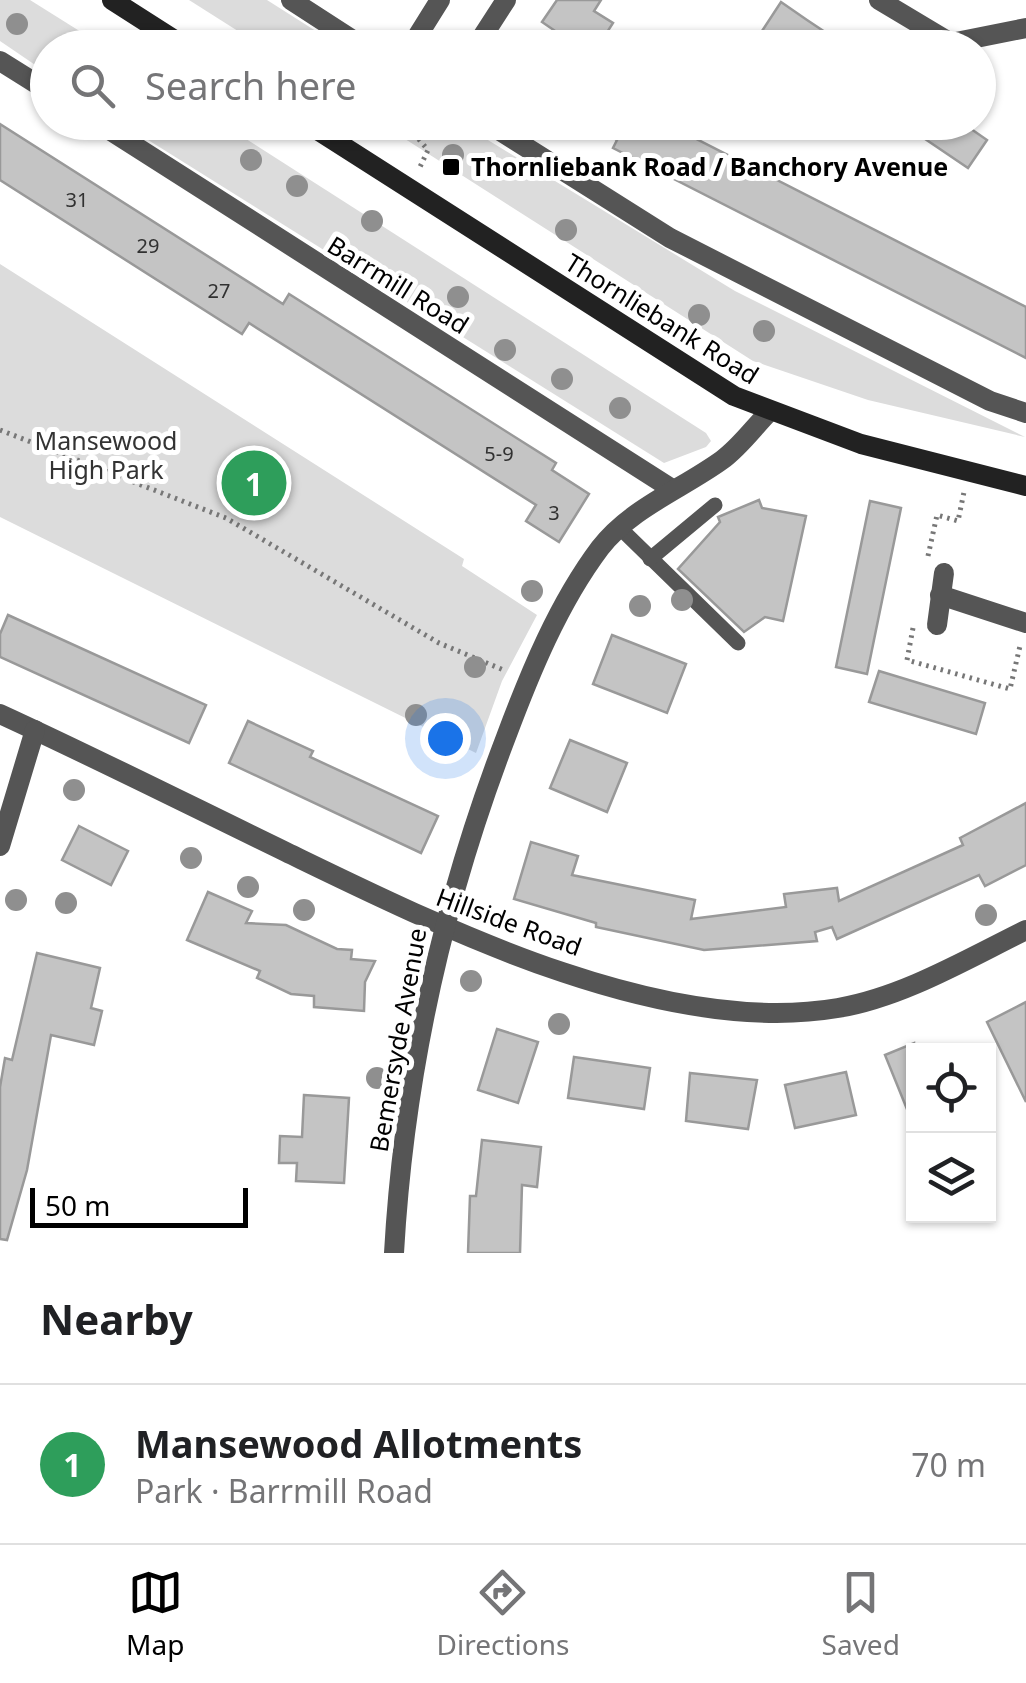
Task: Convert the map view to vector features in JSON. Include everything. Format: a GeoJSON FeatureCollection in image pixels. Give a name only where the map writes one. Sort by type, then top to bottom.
{"type":"FeatureCollection","features":[{"type":"Feature","properties":{"kind":"main road"},"geometry":{"type":"LineString","coordinates":[[112,0],[159,30]]}},
{"type":"Feature","properties":{"kind":"main road","name":"Thornliebank Road"},"geometry":{"type":"LineString","coordinates":[[333,140],[734,396],[861,444],[1026,486]]}},
{"type":"Feature","properties":{"kind":"street"},"geometry":{"type":"LineString","coordinates":[[291,0],[338,30]]}},
{"type":"Feature","properties":{"kind":"street"},"geometry":{"type":"LineString","coordinates":[[421,30],[440,0]]}},
{"type":"Feature","properties":{"kind":"street"},"geometry":{"type":"LineString","coordinates":[[486,30],[506,0]]}},
{"type":"Feature","properties":{"kind":"street"},"geometry":{"type":"LineString","coordinates":[[879,0],[928,30]]}},
{"type":"Feature","properties":{"kind":"street"},"geometry":{"type":"LineString","coordinates":[[996,34],[1026,28]]}},
{"type":"Feature","properties":{"kind":"street"},"geometry":{"type":"LineString","coordinates":[[0,60],[30,79]]}},
{"type":"Feature","properties":{"kind":"street","name":"Barrmill Road"},"geometry":{"type":"LineString","coordinates":[[125,140],[672,489]]}},
{"type":"Feature","properties":{"kind":"street"},"geometry":{"type":"LineString","coordinates":[[515,140],[670,238],[990,401],[1026,414]]}},
{"type":"Feature","properties":{"kind":"street","name":"Bemersyde Avenue"},"geometry":{"type":"LineString","coordinates":[[394,1253],[408,1099],[443,928],[481,801],[528,680],[572,592],[602,546],[672,489],[728,456],[770,411]]}},
{"type":"Feature","properties":{"kind":"street"},"geometry":{"type":"LineString","coordinates":[[938,624],[944,573]]}},
{"type":"Feature","properties":{"kind":"street"},"geometry":{"type":"LineString","coordinates":[[940,595],[1024,632]]}},
{"type":"Feature","properties":{"kind":"street","name":"Hillside Road"},"geometry":{"type":"LineString","coordinates":[[0,714],[443,928],[622,990],[715,1010],[779,1014],[868,1002],[1026,930]]}},
{"type":"Feature","properties":{"kind":"street"},"geometry":{"type":"LineString","coordinates":[[0,846],[34,730]]}},
{"type":"Feature","properties":{"kind":"lane"},"geometry":{"type":"LineString","coordinates":[[650,559],[715,505]]}},
{"type":"Feature","properties":{"kind":"lane"},"geometry":{"type":"LineString","coordinates":[[621,529],[738,642]]}},
{"type":"Feature","properties":{"kind":"path"},"geometry":{"type":"LineString","coordinates":[[410,189],[428,150],[419,140]]}},
{"type":"Feature","properties":{"kind":"path"},"geometry":{"type":"LineString","coordinates":[[0,430],[226,518],[440,644],[528,680]]}},
{"type":"Feature","properties":{"kind":"path"},"geometry":{"type":"LineString","coordinates":[[944,573],[926,565],[937,515],[958,521],[969,472]]}},
{"type":"Feature","properties":{"kind":"path"},"geometry":{"type":"LineString","coordinates":[[907,660],[1010,689],[1024,632]]}},
{"type":"Feature","properties":{"kind":"green space"},"geometry":{"type":"Polygon","coordinates":[[[0,0],[30,0],[78,30],[30,30],[30,61],[0,41],[0,0]]]}},
{"type":"Feature","properties":{"kind":"green space"},"geometry":{"type":"Polygon","coordinates":[[[189,0],[267,0],[314,30],[236,30],[189,0]]]}},
{"type":"Feature","properties":{"kind":"green space"},"geometry":{"type":"Polygon","coordinates":[[[148,140],[248,140],[706,433],[711,441],[706,447],[664,463],[148,140]]]}},
{"type":"Feature","properties":{"kind":"green space"},"geometry":{"type":"Polygon","coordinates":[[[407,140],[488,140],[735,291],[1025,437],[868,400],[753,361],[407,140]]]}},
{"type":"Feature","properties":{"kind":"green space","name":"Mansewood High Park"},"geometry":{"type":"Polygon","coordinates":[[[0,264],[464,559],[462,566],[537,615],[502,681],[476,753],[0,517],[0,264]]]}},
{"type":"Feature","properties":{"kind":"building"},"geometry":{"type":"Polygon","coordinates":[[[557,0],[601,0],[594,11],[613,23],[609,30],[554,30],[542,22],[557,0]]]}},
{"type":"Feature","properties":{"kind":"building"},"geometry":{"type":"Polygon","coordinates":[[[781,2],[822,30],[763,30],[781,2]]]}},
{"type":"Feature","properties":{"kind":"building"},"geometry":{"type":"Polygon","coordinates":[[[0,124],[283,304],[289,294],[556,463],[552,470],[589,494],[559,542],[526,521],[536,505],[249,323],[242,334],[0,180],[0,124]]]}},
{"type":"Feature","properties":{"kind":"building"},"geometry":{"type":"Polygon","coordinates":[[[617,140],[698,140],[1026,307],[1026,358],[613,148],[617,140]]]}},
{"type":"Feature","properties":{"kind":"building"},"geometry":{"type":"Polygon","coordinates":[[[927,140],[987,140],[968,168],[927,140]]]}},
{"type":"Feature","properties":{"kind":"building"},"geometry":{"type":"Polygon","coordinates":[[[759,500],[762,508],[806,516],[783,621],[765,617],[744,632],[678,569],[720,522],[718,517],[759,500]]]}},
{"type":"Feature","properties":{"kind":"building"},"geometry":{"type":"Polygon","coordinates":[[[870,501],[901,508],[867,674],[836,667],[870,501]]]}},
{"type":"Feature","properties":{"kind":"building"},"geometry":{"type":"Polygon","coordinates":[[[8,615],[206,705],[189,743],[0,657],[0,634],[8,615]]]}},
{"type":"Feature","properties":{"kind":"building"},"geometry":{"type":"Polygon","coordinates":[[[612,635],[686,664],[667,713],[593,684],[612,635]]]}},
{"type":"Feature","properties":{"kind":"building"},"geometry":{"type":"Polygon","coordinates":[[[879,671],[985,703],[976,734],[869,702],[879,671]]]}},
{"type":"Feature","properties":{"kind":"building"},"geometry":{"type":"Polygon","coordinates":[[[248,721],[313,751],[310,757],[438,816],[421,853],[229,763],[248,721]]]}},
{"type":"Feature","properties":{"kind":"building"},"geometry":{"type":"Polygon","coordinates":[[[570,740],[627,763],[607,812],[550,788],[570,740]]]}},
{"type":"Feature","properties":{"kind":"building"},"geometry":{"type":"Polygon","coordinates":[[[1026,803],[1026,865],[985,886],[979,875],[837,939],[832,927],[815,932],[817,941],[704,950],[596,927],[596,923],[514,899],[531,842],[578,856],[572,875],[695,900],[691,919],[786,907],[784,894],[837,888],[839,901],[963,845],[960,838],[1026,803]]]}},
{"type":"Feature","properties":{"kind":"building"},"geometry":{"type":"Polygon","coordinates":[[[79,826],[128,851],[111,885],[62,860],[79,826]]]}},
{"type":"Feature","properties":{"kind":"building"},"geometry":{"type":"Polygon","coordinates":[[[208,892],[252,911],[246,923],[286,925],[337,949],[352,950],[351,959],[375,961],[365,982],[364,1011],[314,1007],[314,996],[291,994],[257,978],[260,971],[187,940],[208,892]]]}},
{"type":"Feature","properties":{"kind":"building"},"geometry":{"type":"Polygon","coordinates":[[[37,953],[100,968],[91,1008],[102,1011],[94,1045],[51,1035],[27,1170],[7,1240],[0,1239],[0,1087],[5,1058],[12,1060],[37,953]]]}},
{"type":"Feature","properties":{"kind":"building"},"geometry":{"type":"Polygon","coordinates":[[[1026,1002],[1026,1102],[987,1022],[1026,1002]]]}},
{"type":"Feature","properties":{"kind":"building"},"geometry":{"type":"Polygon","coordinates":[[[497,1029],[538,1042],[518,1103],[478,1090],[497,1029]]]}},
{"type":"Feature","properties":{"kind":"building"},"geometry":{"type":"Polygon","coordinates":[[[906,1046],[906,1107],[885,1055],[906,1046]]]}},
{"type":"Feature","properties":{"kind":"building"},"geometry":{"type":"Polygon","coordinates":[[[574,1057],[650,1068],[644,1109],[568,1098],[574,1057]]]}},
{"type":"Feature","properties":{"kind":"building"},"geometry":{"type":"Polygon","coordinates":[[[846,1072],[856,1115],[795,1128],[785,1085],[846,1072]]]}},
{"type":"Feature","properties":{"kind":"building"},"geometry":{"type":"Polygon","coordinates":[[[690,1073],[757,1080],[748,1129],[686,1121],[690,1073]]]}},
{"type":"Feature","properties":{"kind":"building"},"geometry":{"type":"Polygon","coordinates":[[[304,1095],[349,1098],[344,1183],[296,1181],[297,1163],[279,1163],[280,1136],[302,1137],[304,1095]]]}},
{"type":"Feature","properties":{"kind":"building"},"geometry":{"type":"Polygon","coordinates":[[[482,1140],[541,1147],[537,1187],[522,1185],[520,1253],[468,1253],[470,1196],[476,1196],[482,1140]]]}},
{"type":"Feature","properties":{"kind":"place","name":"Thornliebank Road / Banchory Avenue"},"geometry":{"type":"Point","coordinates":[451,167]}},
{"type":"Feature","properties":{"kind":"place","name":"Mansewood Allotments"},"geometry":{"type":"Point","coordinates":[254,483]}}]}
